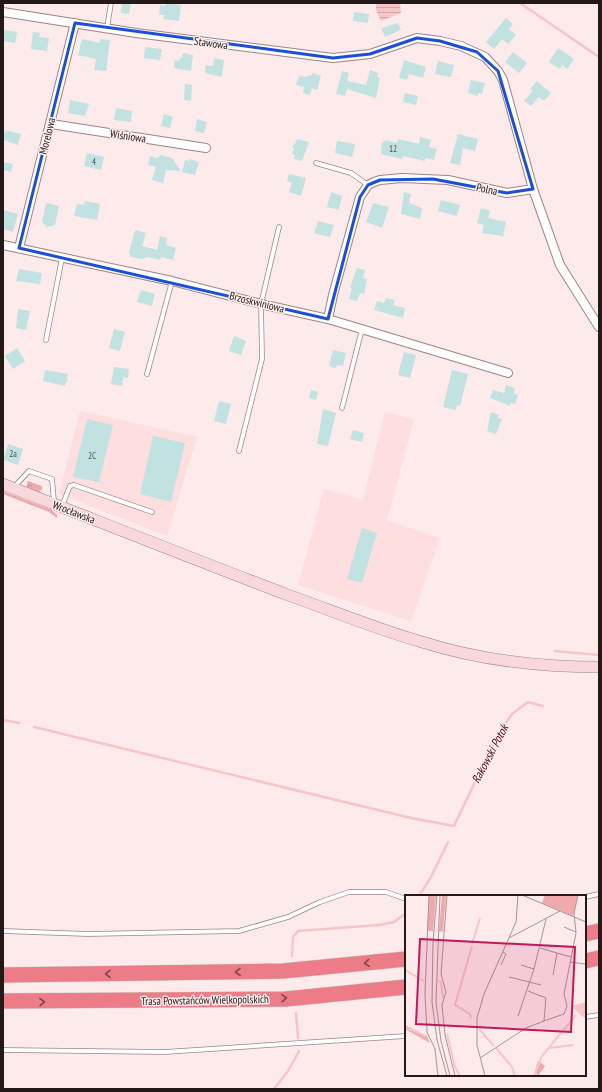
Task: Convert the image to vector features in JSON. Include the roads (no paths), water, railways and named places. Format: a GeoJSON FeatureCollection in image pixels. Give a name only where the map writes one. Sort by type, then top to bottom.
{"type":"FeatureCollection","features":[{"type":"Feature","properties":{"kind":"highway"},"geometry":{"type":"LineString","coordinates":[[586,934],[599,931]]}},
{"type":"Feature","properties":{"kind":"highway"},"geometry":{"type":"LineString","coordinates":[[586,961],[599,958]]}},
{"type":"Feature","properties":{"kind":"highway"},"geometry":{"type":"LineString","coordinates":[[3,975],[283,971],[405,960]]}},
{"type":"Feature","properties":{"kind":"highway","name":"Trasa Powstańców Wielkopolskich"},"geometry":{"type":"LineString","coordinates":[[3,1002],[286,999],[405,987]]}},
{"type":"Feature","properties":{"kind":"main road","name":"Wrocławska"},"geometry":{"type":"LineString","coordinates":[[8,486],[325,610],[424,643],[467,654],[510,661],[559,666],[599,667]]}},
{"type":"Feature","properties":{"kind":"street","name":"Stawowa"},"geometry":{"type":"LineString","coordinates":[[3,12],[108,28],[333,58],[370,54],[417,38],[440,41],[469,48],[485,57],[498,71],[508,95],[533,189]]}},
{"type":"Feature","properties":{"kind":"street","name":"Morelowa"},"geometry":{"type":"LineString","coordinates":[[19,248],[75,23]]}},
{"type":"Feature","properties":{"kind":"street","name":"Wiśniowa"},"geometry":{"type":"LineString","coordinates":[[51,124],[206,148]]}},
{"type":"Feature","properties":{"kind":"street","name":"Polna"},"geometry":{"type":"LineString","coordinates":[[368,185],[380,180],[432,179],[448,180],[507,193],[533,189]]}},
{"type":"Feature","properties":{"kind":"street"},"geometry":{"type":"LineString","coordinates":[[328,319],[360,197],[368,185]]}},
{"type":"Feature","properties":{"kind":"street"},"geometry":{"type":"LineString","coordinates":[[533,189],[560,265],[599,327]]}},
{"type":"Feature","properties":{"kind":"street","name":"Brzoskwiniowa"},"geometry":{"type":"LineString","coordinates":[[3,245],[172,281],[261,304],[328,319],[508,373]]}},
{"type":"Feature","properties":{"kind":"lane"},"geometry":{"type":"LineString","coordinates":[[108,28],[110,3]]}},
{"type":"Feature","properties":{"kind":"lane"},"geometry":{"type":"LineString","coordinates":[[316,163],[351,173],[368,185]]}},
{"type":"Feature","properties":{"kind":"lane"},"geometry":{"type":"LineString","coordinates":[[239,451],[262,359],[261,304],[279,227]]}},
{"type":"Feature","properties":{"kind":"lane"},"geometry":{"type":"LineString","coordinates":[[46,340],[62,258]]}},
{"type":"Feature","properties":{"kind":"lane"},"geometry":{"type":"LineString","coordinates":[[147,374],[172,281]]}},
{"type":"Feature","properties":{"kind":"lane"},"geometry":{"type":"LineString","coordinates":[[342,408],[362,328]]}},
{"type":"Feature","properties":{"kind":"lane"},"geometry":{"type":"LineString","coordinates":[[8,486],[29,471],[52,479],[58,506]]}},
{"type":"Feature","properties":{"kind":"lane"},"geometry":{"type":"LineString","coordinates":[[58,506],[70,486],[74,485],[152,512]]}},
{"type":"Feature","properties":{"kind":"lane"},"geometry":{"type":"LineString","coordinates":[[3,931],[88,934],[239,931],[288,917],[320,902],[349,892],[386,892],[405,899]]}},
{"type":"Feature","properties":{"kind":"lane"},"geometry":{"type":"LineString","coordinates":[[586,897],[599,894]]}},
{"type":"Feature","properties":{"kind":"lane"},"geometry":{"type":"LineString","coordinates":[[586,1016],[599,1015]]}},
{"type":"Feature","properties":{"kind":"lane"},"geometry":{"type":"LineString","coordinates":[[3,1050],[165,1052],[279,1046],[405,1036]]}},
{"type":"Feature","properties":{"kind":"waterway"},"geometry":{"type":"LineString","coordinates":[[520,3],[599,57]]}},
{"type":"Feature","properties":{"kind":"waterway","name":"Rakowski Potok"},"geometry":{"type":"LineString","coordinates":[[555,651],[599,655]]}},
{"type":"Feature","properties":{"kind":"waterway"},"geometry":{"type":"LineString","coordinates":[[34,727],[411,818],[454,826],[498,734],[512,714],[528,702],[543,706]]}},
{"type":"Feature","properties":{"kind":"waterway"},"geometry":{"type":"LineString","coordinates":[[3,720],[19,723]]}},
{"type":"Feature","properties":{"kind":"waterway","name":"Rakowski Potok"},"geometry":{"type":"LineString","coordinates":[[420,895],[431,877],[448,842]]}},
{"type":"Feature","properties":{"kind":"waterway","name":"Rakowski Potok"},"geometry":{"type":"LineString","coordinates":[[292,956],[293,937],[298,931],[379,925],[394,922],[405,914]]}},
{"type":"Feature","properties":{"kind":"waterway","name":"Rakowski Potok"},"geometry":{"type":"LineString","coordinates":[[296,1013],[298,1038]]}},
{"type":"Feature","properties":{"kind":"waterway","name":"Rakowski Potok"},"geometry":{"type":"LineString","coordinates":[[274,1089],[288,1071],[299,1051]]}}]}
